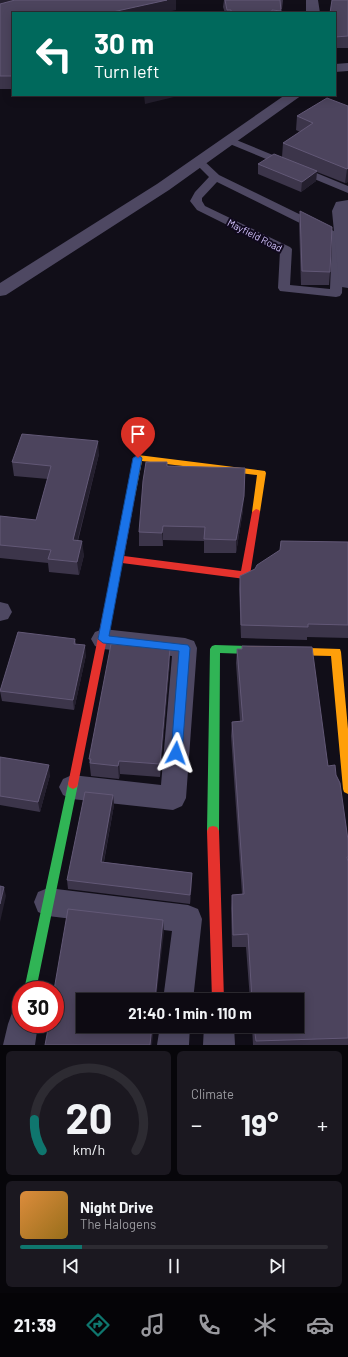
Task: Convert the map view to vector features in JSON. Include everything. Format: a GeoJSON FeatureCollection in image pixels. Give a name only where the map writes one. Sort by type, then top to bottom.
{"type":"FeatureCollection","features":[{"type":"Feature","properties":{"kind":"street"},"geometry":{"type":"LineString","coordinates":[[312,0],[313,12]]}},
{"type":"Feature","properties":{"kind":"street"},"geometry":{"type":"LineString","coordinates":[[336,68],[348,67]]}},
{"type":"Feature","properties":{"kind":"street"},"geometry":{"type":"LineString","coordinates":[[0,291],[162,187],[293,96]]}},
{"type":"Feature","properties":{"kind":"street"},"geometry":{"type":"LineString","coordinates":[[348,205],[342,206],[340,211],[348,283]]}},
{"type":"Feature","properties":{"kind":"street"},"geometry":{"type":"LineString","coordinates":[[32,981],[103,639],[138,458],[262,472],[245,575],[119,559]]}},
{"type":"Feature","properties":{"kind":"street"},"geometry":{"type":"LineString","coordinates":[[72,787],[173,798],[185,648],[103,639]]}},
{"type":"Feature","properties":{"kind":"street"},"geometry":{"type":"LineString","coordinates":[[218,993],[212,800],[215,649],[336,652],[348,789]]}},
{"type":"Feature","properties":{"kind":"street"},"geometry":{"type":"LineString","coordinates":[[48,902],[188,919],[179,993]]}},
{"type":"Feature","properties":{"kind":"street"},"geometry":{"type":"LineString","coordinates":[[19,1045],[21,1033]]}},
{"type":"Feature","properties":{"kind":"street"},"geometry":{"type":"LineString","coordinates":[[173,1045],[174,1033]]}},
{"type":"Feature","properties":{"kind":"street"},"geometry":{"type":"LineString","coordinates":[[219,1033],[220,1045]]}},
{"type":"Feature","properties":{"kind":"lane"},"geometry":{"type":"LineString","coordinates":[[229,140],[348,190]]}},
{"type":"Feature","properties":{"kind":"lane","name":"Mayfield Road"},"geometry":{"type":"LineString","coordinates":[[198,161],[215,177],[338,237],[336,293],[284,288],[286,249],[201,208],[196,201],[197,197],[211,184],[215,177]]}},
{"type":"Feature","properties":{"kind":"building"},"geometry":{"type":"Polygon","coordinates":[[[15,0],[167,0],[113,12],[12,12],[12,76],[0,76],[0,4],[15,0]]]}},
{"type":"Feature","properties":{"kind":"building"},"geometry":{"type":"Polygon","coordinates":[[[225,0],[280,0],[281,11],[231,12],[231,10],[227,10],[225,0]]]}},
{"type":"Feature","properties":{"kind":"building"},"geometry":{"type":"Polygon","coordinates":[[[332,0],[348,0],[348,36],[336,37],[336,12],[330,12],[332,0]]]}},
{"type":"Feature","properties":{"kind":"building"},"geometry":{"type":"Polygon","coordinates":[[[327,98],[348,106],[347,169],[283,143],[313,123],[297,116],[327,98]]]}},
{"type":"Feature","properties":{"kind":"building"},"geometry":{"type":"Polygon","coordinates":[[[274,154],[317,171],[302,182],[258,164],[274,154]]]}},
{"type":"Feature","properties":{"kind":"building"},"geometry":{"type":"Polygon","coordinates":[[[300,211],[332,227],[330,272],[302,271],[300,211]]]}},
{"type":"Feature","properties":{"kind":"building"},"geometry":{"type":"Polygon","coordinates":[[[22,434],[98,441],[73,540],[82,541],[77,562],[48,559],[51,550],[0,545],[0,516],[36,520],[51,466],[12,462],[22,434]]]}},
{"type":"Feature","properties":{"kind":"building"},"geometry":{"type":"Polygon","coordinates":[[[146,462],[167,462],[167,466],[245,468],[244,496],[236,540],[204,539],[205,527],[163,526],[162,533],[139,532],[146,462]]]}},
{"type":"Feature","properties":{"kind":"building"},"geometry":{"type":"Polygon","coordinates":[[[281,541],[348,542],[348,625],[308,624],[308,627],[241,625],[240,576],[255,569],[257,565],[280,550],[281,541]]]}},
{"type":"Feature","properties":{"kind":"building"},"geometry":{"type":"Polygon","coordinates":[[[18,632],[75,639],[74,644],[85,645],[73,700],[0,691],[18,632]]]}},
{"type":"Feature","properties":{"kind":"building"},"geometry":{"type":"Polygon","coordinates":[[[111,644],[170,648],[160,764],[119,761],[118,766],[90,763],[91,759],[89,759],[111,644]]]}},
{"type":"Feature","properties":{"kind":"building"},"geometry":{"type":"Polygon","coordinates":[[[242,646],[312,647],[328,766],[335,765],[336,775],[340,783],[348,840],[348,1038],[256,1041],[255,1033],[304,1033],[304,993],[252,993],[248,934],[233,935],[232,895],[244,894],[232,722],[243,721],[237,649],[242,649],[242,646]]]}},
{"type":"Feature","properties":{"kind":"building"},"geometry":{"type":"Polygon","coordinates":[[[0,757],[49,765],[38,802],[0,796],[0,757]]]}},
{"type":"Feature","properties":{"kind":"building"},"geometry":{"type":"Polygon","coordinates":[[[85,792],[113,795],[101,862],[192,873],[190,895],[67,880],[85,792]]]}},
{"type":"Feature","properties":{"kind":"building"},"geometry":{"type":"Polygon","coordinates":[[[0,886],[4,887],[0,904],[0,886]]]}},
{"type":"Feature","properties":{"kind":"building"},"geometry":{"type":"Polygon","coordinates":[[[68,909],[163,920],[156,993],[76,993],[76,1033],[151,1033],[150,1045],[45,1045],[47,1033],[64,1033],[64,981],[56,981],[68,909]]]}},
{"type":"Feature","properties":{"kind":"traffic: fast"},"geometry":{"type":"LineString","coordinates":[[213,831],[215,649],[248,650]]}},
{"type":"Feature","properties":{"kind":"traffic: fast"},"geometry":{"type":"LineString","coordinates":[[32,981],[73,784]]}},
{"type":"Feature","properties":{"kind":"traffic: slow"},"geometry":{"type":"LineString","coordinates":[[131,496],[138,458],[262,473],[256,512]]}},
{"type":"Feature","properties":{"kind":"traffic: slow"},"geometry":{"type":"LineString","coordinates":[[248,650],[336,652],[348,789]]}},
{"type":"Feature","properties":{"kind":"traffic: jam"},"geometry":{"type":"LineString","coordinates":[[73,784],[131,496]]}},
{"type":"Feature","properties":{"kind":"traffic: jam"},"geometry":{"type":"LineString","coordinates":[[119,559],[245,575],[256,512]]}},
{"type":"Feature","properties":{"kind":"traffic: jam"},"geometry":{"type":"LineString","coordinates":[[213,831],[218,993]]}},
{"type":"Feature","properties":{"kind":"route"},"geometry":{"type":"LineString","coordinates":[[138,458],[103,639],[185,648],[176,753]]}}]}
